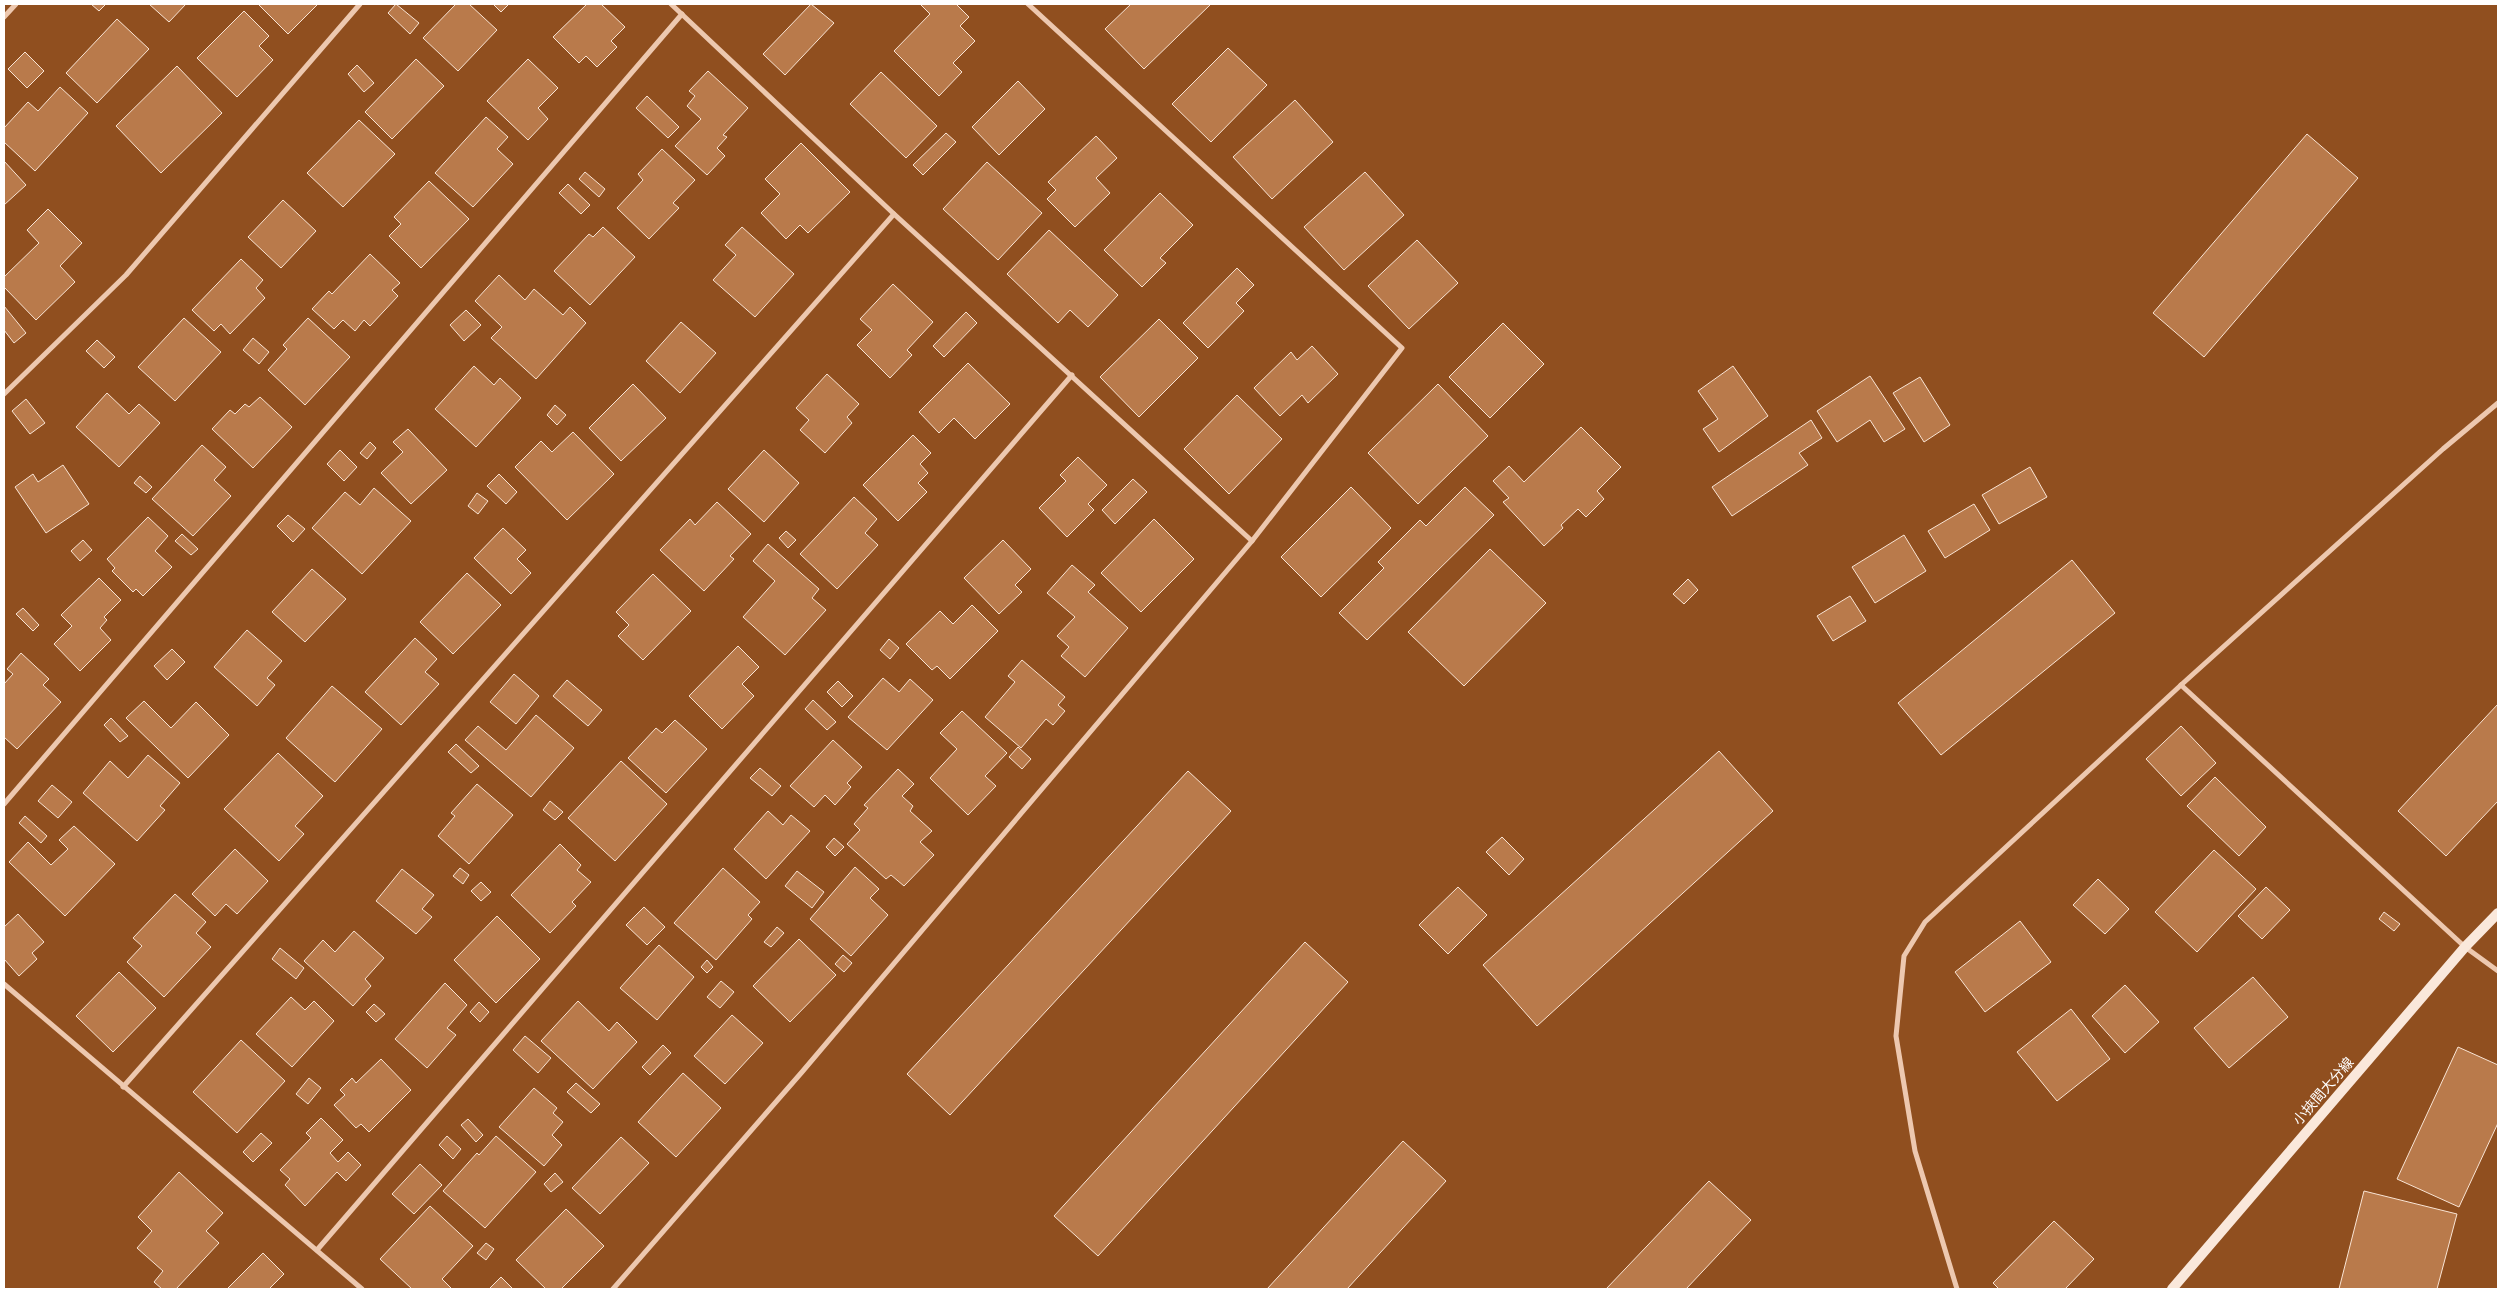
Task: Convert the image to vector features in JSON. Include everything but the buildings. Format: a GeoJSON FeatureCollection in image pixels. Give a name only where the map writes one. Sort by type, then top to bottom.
{"type":"FeatureCollection","features":[{"type":"Feature","properties":{"kind":"main road","name":"小挾間大分線"},"geometry":{"type":"LineString","coordinates":[[2172,1289],[2465,947],[2498,913]]}},
{"type":"Feature","properties":{"kind":"street"},"geometry":{"type":"LineString","coordinates":[[4,18],[16,4]]}},
{"type":"Feature","properties":{"kind":"street"},"geometry":{"type":"LineString","coordinates":[[4,394],[126,275],[360,4]]}},
{"type":"Feature","properties":{"kind":"street"},"geometry":{"type":"LineString","coordinates":[[671,4],[894,214],[1252,541]]}},
{"type":"Feature","properties":{"kind":"street"},"geometry":{"type":"LineString","coordinates":[[613,1289],[802,1072],[1252,541],[1402,348],[1028,4]]}},
{"type":"Feature","properties":{"kind":"street"},"geometry":{"type":"LineString","coordinates":[[4,804],[682,14]]}},
{"type":"Feature","properties":{"kind":"street"},"geometry":{"type":"LineString","coordinates":[[123,1087],[894,214]]}},
{"type":"Feature","properties":{"kind":"street"},"geometry":{"type":"LineString","coordinates":[[316,1250],[1072,375]]}},
{"type":"Feature","properties":{"kind":"street"},"geometry":{"type":"LineString","coordinates":[[1957,1289],[1915,1151],[1896,1036],[1904,956],[1925,922],[2181,685],[2443,449],[2498,403]]}},
{"type":"Feature","properties":{"kind":"street"},"geometry":{"type":"LineString","coordinates":[[2181,685],[2465,947],[2498,972]]}},
{"type":"Feature","properties":{"kind":"street"},"geometry":{"type":"LineString","coordinates":[[4,984],[362,1289]]}}]}
